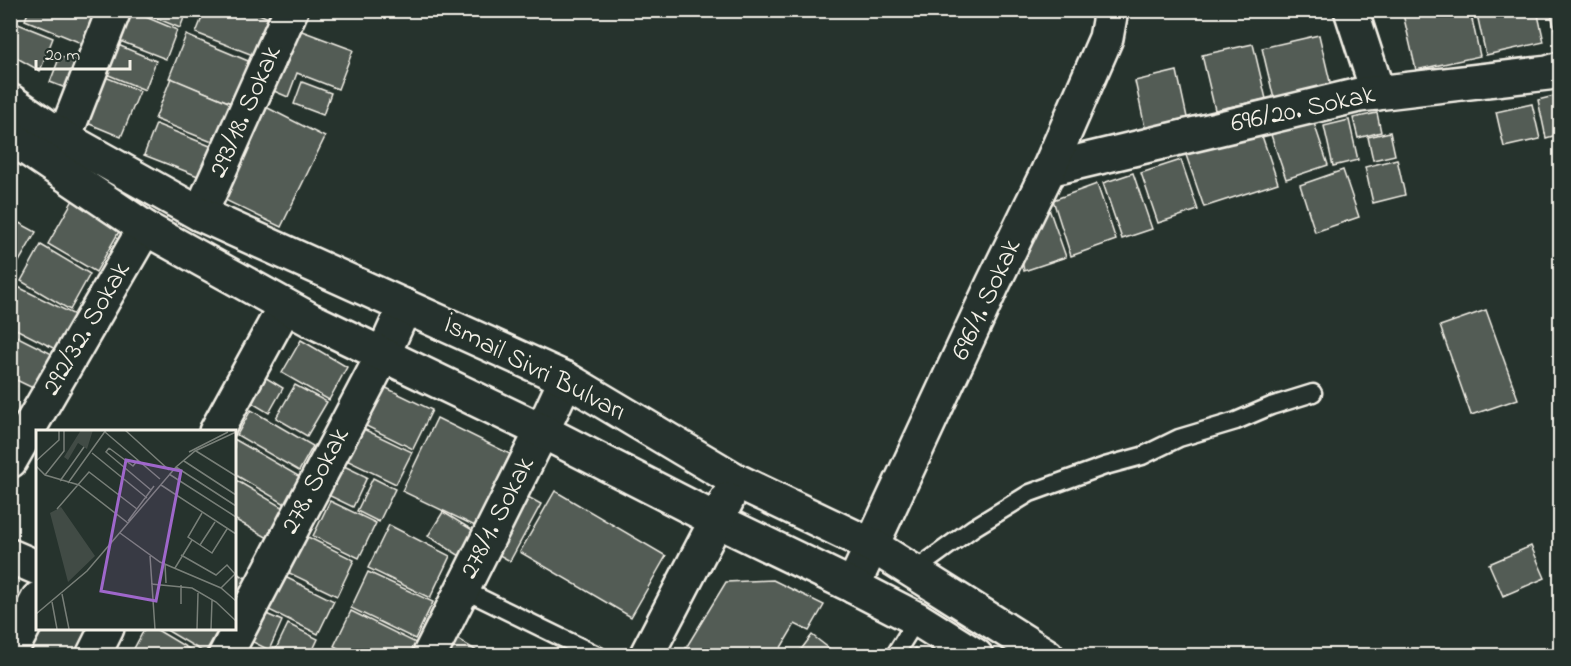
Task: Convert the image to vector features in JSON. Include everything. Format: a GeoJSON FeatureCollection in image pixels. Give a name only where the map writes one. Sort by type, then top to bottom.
{"type":"FeatureCollection","features":[{"type":"Feature","properties":{"kind":"street"},"geometry":{"type":"LineString","coordinates":[[64,138],[114,10]]}},
{"type":"Feature","properties":{"kind":"street","name":"293/18. Sokak"},"geometry":{"type":"LineString","coordinates":[[200,214],[291,10]]}},
{"type":"Feature","properties":{"kind":"street","name":"696/1. Sokak"},"geometry":{"type":"LineString","coordinates":[[853,586],[1049,169],[1106,38],[1111,10]]}},
{"type":"Feature","properties":{"kind":"street"},"geometry":{"type":"LineString","coordinates":[[1351,10],[1378,93]]}},
{"type":"Feature","properties":{"kind":"street","name":"696/20. Sokak"},"geometry":{"type":"LineString","coordinates":[[1049,169],[1359,95],[1548,73],[1560,69]]}},
{"type":"Feature","properties":{"kind":"street","name":"İsmail Sivri Bulvarı"},"geometry":{"type":"LineString","coordinates":[[10,101],[64,138],[200,214],[566,379],[737,481],[873,546],[1047,656]]}},
{"type":"Feature","properties":{"kind":"street","name":"İsmail Sivri Bulvarı"},"geometry":{"type":"LineString","coordinates":[[13,143],[145,228],[285,306],[853,586],[917,619],[976,656]]}},
{"type":"Feature","properties":{"kind":"street","name":"292/32. Sokak"},"geometry":{"type":"LineString","coordinates":[[10,461],[145,228]]}},
{"type":"Feature","properties":{"kind":"street"},"geometry":{"type":"LineString","coordinates":[[217,430],[285,306]]}},
{"type":"Feature","properties":{"kind":"street","name":"278. Sokak"},"geometry":{"type":"LineString","coordinates":[[225,656],[382,355],[405,306]]}},
{"type":"Feature","properties":{"kind":"street","name":"278/1. Sokak"},"geometry":{"type":"LineString","coordinates":[[429,656],[566,379]]}},
{"type":"Feature","properties":{"kind":"street"},"geometry":{"type":"LineString","coordinates":[[646,656],[737,481]]}},
{"type":"Feature","properties":{"kind":"street"},"geometry":{"type":"LineString","coordinates":[[10,556],[36,567]]}},
{"type":"Feature","properties":{"kind":"street"},"geometry":{"type":"LineString","coordinates":[[10,653],[36,603]]}},
{"type":"Feature","properties":{"kind":"street"},"geometry":{"type":"LineString","coordinates":[[93,656],[107,630]]}},
{"type":"Feature","properties":{"kind":"lane"},"geometry":{"type":"LineString","coordinates":[[914,571],[973,528],[1030,493],[1105,466],[1142,456],[1179,438],[1236,421],[1271,406],[1313,393]]}},
{"type":"Feature","properties":{"kind":"lane"},"geometry":{"type":"LineString","coordinates":[[462,589],[599,656]]}},
{"type":"Feature","properties":{"kind":"lane"},"geometry":{"type":"LineString","coordinates":[[894,656],[917,619]]}},
{"type":"Feature","properties":{"kind":"shaded area"},"geometry":{"type":"Polygon","coordinates":[[[36,630],[98,630],[85,655],[13,656],[36,630]]]}},
{"type":"Feature","properties":{"kind":"building"},"geometry":{"type":"Polygon","coordinates":[[[29,10],[74,10],[96,19],[86,45],[25,20],[29,10]]]}},
{"type":"Feature","properties":{"kind":"building"},"geometry":{"type":"Polygon","coordinates":[[[129,10],[177,30],[166,59],[115,39],[129,10]]]}},
{"type":"Feature","properties":{"kind":"building"},"geometry":{"type":"Polygon","coordinates":[[[137,10],[187,10],[180,28],[137,10]]]}},
{"type":"Feature","properties":{"kind":"building"},"geometry":{"type":"Polygon","coordinates":[[[205,10],[250,10],[273,20],[258,57],[196,33],[205,10]]]}},
{"type":"Feature","properties":{"kind":"building"},"geometry":{"type":"Polygon","coordinates":[[[1419,10],[1470,10],[1480,56],[1416,70],[1403,14],[1419,10]]]}},
{"type":"Feature","properties":{"kind":"building"},"geometry":{"type":"Polygon","coordinates":[[[1476,10],[1537,10],[1544,42],[1486,55],[1476,10]]]}},
{"type":"Feature","properties":{"kind":"building"},"geometry":{"type":"Polygon","coordinates":[[[1550,10],[1560,10],[1559,47],[1550,10]]]}},
{"type":"Feature","properties":{"kind":"building"},"geometry":{"type":"Polygon","coordinates":[[[13,22],[53,38],[40,71],[10,54],[10,30],[13,22]]]}},
{"type":"Feature","properties":{"kind":"building"},"geometry":{"type":"Polygon","coordinates":[[[291,27],[353,50],[338,89],[297,73],[288,97],[267,88],[291,27]]]}},
{"type":"Feature","properties":{"kind":"building"},"geometry":{"type":"Polygon","coordinates":[[[186,35],[253,63],[236,105],[169,78],[186,35]]]}},
{"type":"Feature","properties":{"kind":"building"},"geometry":{"type":"Polygon","coordinates":[[[1319,35],[1331,86],[1274,99],[1262,48],[1319,35]]]}},
{"type":"Feature","properties":{"kind":"building"},"geometry":{"type":"Polygon","coordinates":[[[111,42],[156,61],[145,90],[99,71],[111,42]]]}},
{"type":"Feature","properties":{"kind":"building"},"geometry":{"type":"Polygon","coordinates":[[[1253,44],[1266,99],[1215,110],[1202,55],[1253,44]]]}},
{"type":"Feature","properties":{"kind":"building"},"geometry":{"type":"Polygon","coordinates":[[[60,56],[78,63],[68,89],[50,82],[60,56]]]}},
{"type":"Feature","properties":{"kind":"building"},"geometry":{"type":"Polygon","coordinates":[[[1177,71],[1188,122],[1146,132],[1135,81],[1177,71]]]}},
{"type":"Feature","properties":{"kind":"building"},"geometry":{"type":"Polygon","coordinates":[[[98,74],[140,91],[121,137],[80,120],[98,74]]]}},
{"type":"Feature","properties":{"kind":"building"},"geometry":{"type":"Polygon","coordinates":[[[171,78],[233,104],[217,144],[155,119],[171,78]]]}},
{"type":"Feature","properties":{"kind":"building"},"geometry":{"type":"Polygon","coordinates":[[[302,82],[331,93],[323,115],[294,104],[302,82]]]}},
{"type":"Feature","properties":{"kind":"building"},"geometry":{"type":"Polygon","coordinates":[[[1554,96],[1560,134],[1546,138],[1538,100],[1554,96]]]}},
{"type":"Feature","properties":{"kind":"building"},"geometry":{"type":"Polygon","coordinates":[[[1532,104],[1540,139],[1504,147],[1496,112],[1532,104]]]}},
{"type":"Feature","properties":{"kind":"building"},"geometry":{"type":"Polygon","coordinates":[[[264,106],[325,137],[281,227],[219,197],[264,106]]]}},
{"type":"Feature","properties":{"kind":"building"},"geometry":{"type":"Polygon","coordinates":[[[1377,113],[1381,132],[1358,138],[1353,118],[1377,113]]]}},
{"type":"Feature","properties":{"kind":"building"},"geometry":{"type":"Polygon","coordinates":[[[1313,120],[1328,165],[1286,179],[1271,135],[1313,120]]]}},
{"type":"Feature","properties":{"kind":"building"},"geometry":{"type":"Polygon","coordinates":[[[1349,120],[1358,160],[1333,166],[1324,126],[1349,120]]]}},
{"type":"Feature","properties":{"kind":"building"},"geometry":{"type":"Polygon","coordinates":[[[156,124],[215,148],[203,178],[144,155],[156,124]]]}},
{"type":"Feature","properties":{"kind":"building"},"geometry":{"type":"Polygon","coordinates":[[[1260,130],[1278,183],[1204,207],[1186,155],[1260,130]]]}},
{"type":"Feature","properties":{"kind":"building"},"geometry":{"type":"Polygon","coordinates":[[[1390,132],[1395,155],[1373,160],[1368,137],[1390,132]]]}},
{"type":"Feature","properties":{"kind":"building"},"geometry":{"type":"Polygon","coordinates":[[[1397,159],[1405,195],[1373,203],[1365,167],[1397,159]]]}},
{"type":"Feature","properties":{"kind":"building"},"geometry":{"type":"Polygon","coordinates":[[[1181,160],[1198,210],[1158,223],[1141,173],[1181,160]]]}},
{"type":"Feature","properties":{"kind":"building"},"geometry":{"type":"Polygon","coordinates":[[[1343,170],[1359,217],[1315,232],[1300,185],[1343,170]]]}},
{"type":"Feature","properties":{"kind":"building"},"geometry":{"type":"Polygon","coordinates":[[[1133,173],[1152,229],[1122,239],[1103,183],[1133,173]]]}},
{"type":"Feature","properties":{"kind":"building"},"geometry":{"type":"Polygon","coordinates":[[[1097,184],[1116,240],[1071,256],[1053,200],[1097,184]]]}},
{"type":"Feature","properties":{"kind":"building"},"geometry":{"type":"Polygon","coordinates":[[[73,200],[121,228],[96,272],[48,244],[73,200]]]}},
{"type":"Feature","properties":{"kind":"building"},"geometry":{"type":"Polygon","coordinates":[[[1048,206],[1066,257],[1024,271],[1022,261],[1048,206]]]}},
{"type":"Feature","properties":{"kind":"building"},"geometry":{"type":"Polygon","coordinates":[[[10,218],[36,232],[13,272],[10,270],[10,218]]]}},
{"type":"Feature","properties":{"kind":"building"},"geometry":{"type":"Polygon","coordinates":[[[41,245],[90,274],[70,310],[21,281],[41,245]]]}},
{"type":"Feature","properties":{"kind":"building"},"geometry":{"type":"Polygon","coordinates":[[[14,285],[75,315],[57,350],[10,326],[10,292],[14,285]]]}},
{"type":"Feature","properties":{"kind":"building"},"geometry":{"type":"Polygon","coordinates":[[[1486,310],[1518,399],[1471,415],[1440,326],[1486,310]]]}},
{"type":"Feature","properties":{"kind":"building"},"geometry":{"type":"Polygon","coordinates":[[[10,333],[52,354],[35,389],[10,377],[10,333]]]}},
{"type":"Feature","properties":{"kind":"building"},"geometry":{"type":"Polygon","coordinates":[[[301,340],[347,367],[329,400],[282,373],[301,340]]]}},
{"type":"Feature","properties":{"kind":"building"},"geometry":{"type":"Polygon","coordinates":[[[258,373],[283,388],[269,413],[244,398],[258,373]]]}},
{"type":"Feature","properties":{"kind":"building"},"geometry":{"type":"Polygon","coordinates":[[[10,383],[16,386],[10,398],[10,383]]]}},
{"type":"Feature","properties":{"kind":"building"},"geometry":{"type":"Polygon","coordinates":[[[376,383],[432,410],[413,449],[358,422],[376,383]]]}},
{"type":"Feature","properties":{"kind":"building"},"geometry":{"type":"Polygon","coordinates":[[[295,385],[327,402],[307,436],[276,418],[295,385]]]}},
{"type":"Feature","properties":{"kind":"building"},"geometry":{"type":"Polygon","coordinates":[[[251,410],[313,446],[299,471],[237,435],[251,410]]]}},
{"type":"Feature","properties":{"kind":"building"},"geometry":{"type":"Polygon","coordinates":[[[437,418],[510,454],[475,526],[402,491],[437,418]]]}},
{"type":"Feature","properties":{"kind":"building"},"geometry":{"type":"Polygon","coordinates":[[[355,425],[412,452],[396,484],[340,457],[355,425]]]}},
{"type":"Feature","properties":{"kind":"building"},"geometry":{"type":"Polygon","coordinates":[[[236,440],[300,477],[285,504],[236,475],[236,440]]]}},
{"type":"Feature","properties":{"kind":"building"},"geometry":{"type":"Polygon","coordinates":[[[342,465],[367,477],[353,507],[328,495],[342,465]]]}},
{"type":"Feature","properties":{"kind":"building"},"geometry":{"type":"Polygon","coordinates":[[[373,478],[395,489],[379,522],[357,511],[373,478]]]}},
{"type":"Feature","properties":{"kind":"building"},"geometry":{"type":"Polygon","coordinates":[[[236,480],[285,509],[268,538],[236,520],[236,480]]]}},
{"type":"Feature","properties":{"kind":"building"},"geometry":{"type":"Polygon","coordinates":[[[515,490],[541,504],[510,561],[485,547],[515,490]]]}},
{"type":"Feature","properties":{"kind":"building"},"geometry":{"type":"Polygon","coordinates":[[[555,491],[666,556],[631,617],[520,552],[555,491]]]}},
{"type":"Feature","properties":{"kind":"building"},"geometry":{"type":"Polygon","coordinates":[[[330,501],[376,523],[359,558],[313,536],[330,501]]]}},
{"type":"Feature","properties":{"kind":"building"},"geometry":{"type":"Polygon","coordinates":[[[443,512],[474,531],[460,556],[428,536],[443,512]]]}},
{"type":"Feature","properties":{"kind":"building"},"geometry":{"type":"Polygon","coordinates":[[[389,525],[450,556],[430,598],[368,568],[389,525]]]}},
{"type":"Feature","properties":{"kind":"building"},"geometry":{"type":"Polygon","coordinates":[[[300,533],[354,560],[337,596],[283,570],[300,533]]]}},
{"type":"Feature","properties":{"kind":"building"},"geometry":{"type":"Polygon","coordinates":[[[1531,546],[1545,578],[1503,596],[1489,564],[1531,546]]]}},
{"type":"Feature","properties":{"kind":"building"},"geometry":{"type":"Polygon","coordinates":[[[236,572],[249,580],[236,603],[236,572]]]}},
{"type":"Feature","properties":{"kind":"building"},"geometry":{"type":"Polygon","coordinates":[[[368,572],[433,602],[415,639],[351,608],[368,572]]]}},
{"type":"Feature","properties":{"kind":"building"},"geometry":{"type":"Polygon","coordinates":[[[277,573],[334,601],[318,634],[261,606],[277,573]]]}},
{"type":"Feature","properties":{"kind":"building"},"geometry":{"type":"Polygon","coordinates":[[[10,574],[17,577],[10,591],[10,574]]]}},
{"type":"Feature","properties":{"kind":"building"},"geometry":{"type":"Polygon","coordinates":[[[773,580],[824,605],[809,631],[795,624],[776,656],[681,656],[726,582],[773,580]]]}},
{"type":"Feature","properties":{"kind":"building"},"geometry":{"type":"Polygon","coordinates":[[[351,611],[418,644],[412,656],[353,656],[334,646],[351,611]]]}},
{"type":"Feature","properties":{"kind":"building"},"geometry":{"type":"Polygon","coordinates":[[[262,612],[282,621],[269,650],[249,640],[262,612]]]}},
{"type":"Feature","properties":{"kind":"building"},"geometry":{"type":"Polygon","coordinates":[[[288,624],[318,639],[310,656],[273,655],[288,624]]]}},
{"type":"Feature","properties":{"kind":"building"},"geometry":{"type":"Polygon","coordinates":[[[144,630],[157,630],[201,656],[130,656],[144,630]]]}},
{"type":"Feature","properties":{"kind":"building"},"geometry":{"type":"Polygon","coordinates":[[[166,630],[218,630],[205,653],[166,630]]]}},
{"type":"Feature","properties":{"kind":"building"},"geometry":{"type":"Polygon","coordinates":[[[812,635],[839,656],[796,656],[812,635]]]}},
{"type":"Feature","properties":{"kind":"building"},"geometry":{"type":"Polygon","coordinates":[[[454,637],[485,656],[443,656],[454,637]]]}},
{"type":"Feature","properties":{"kind":"building"},"geometry":{"type":"Polygon","coordinates":[[[240,644],[265,656],[234,656],[240,644]]]}},
{"type":"Feature","properties":{"kind":"building"},"geometry":{"type":"Polygon","coordinates":[[[915,648],[924,656],[910,656],[915,648]]]}},
{"type":"Feature","properties":{"kind":"building"},"geometry":{"type":"Polygon","coordinates":[[[332,649],[346,656],[328,656],[332,649]]]}}]}
